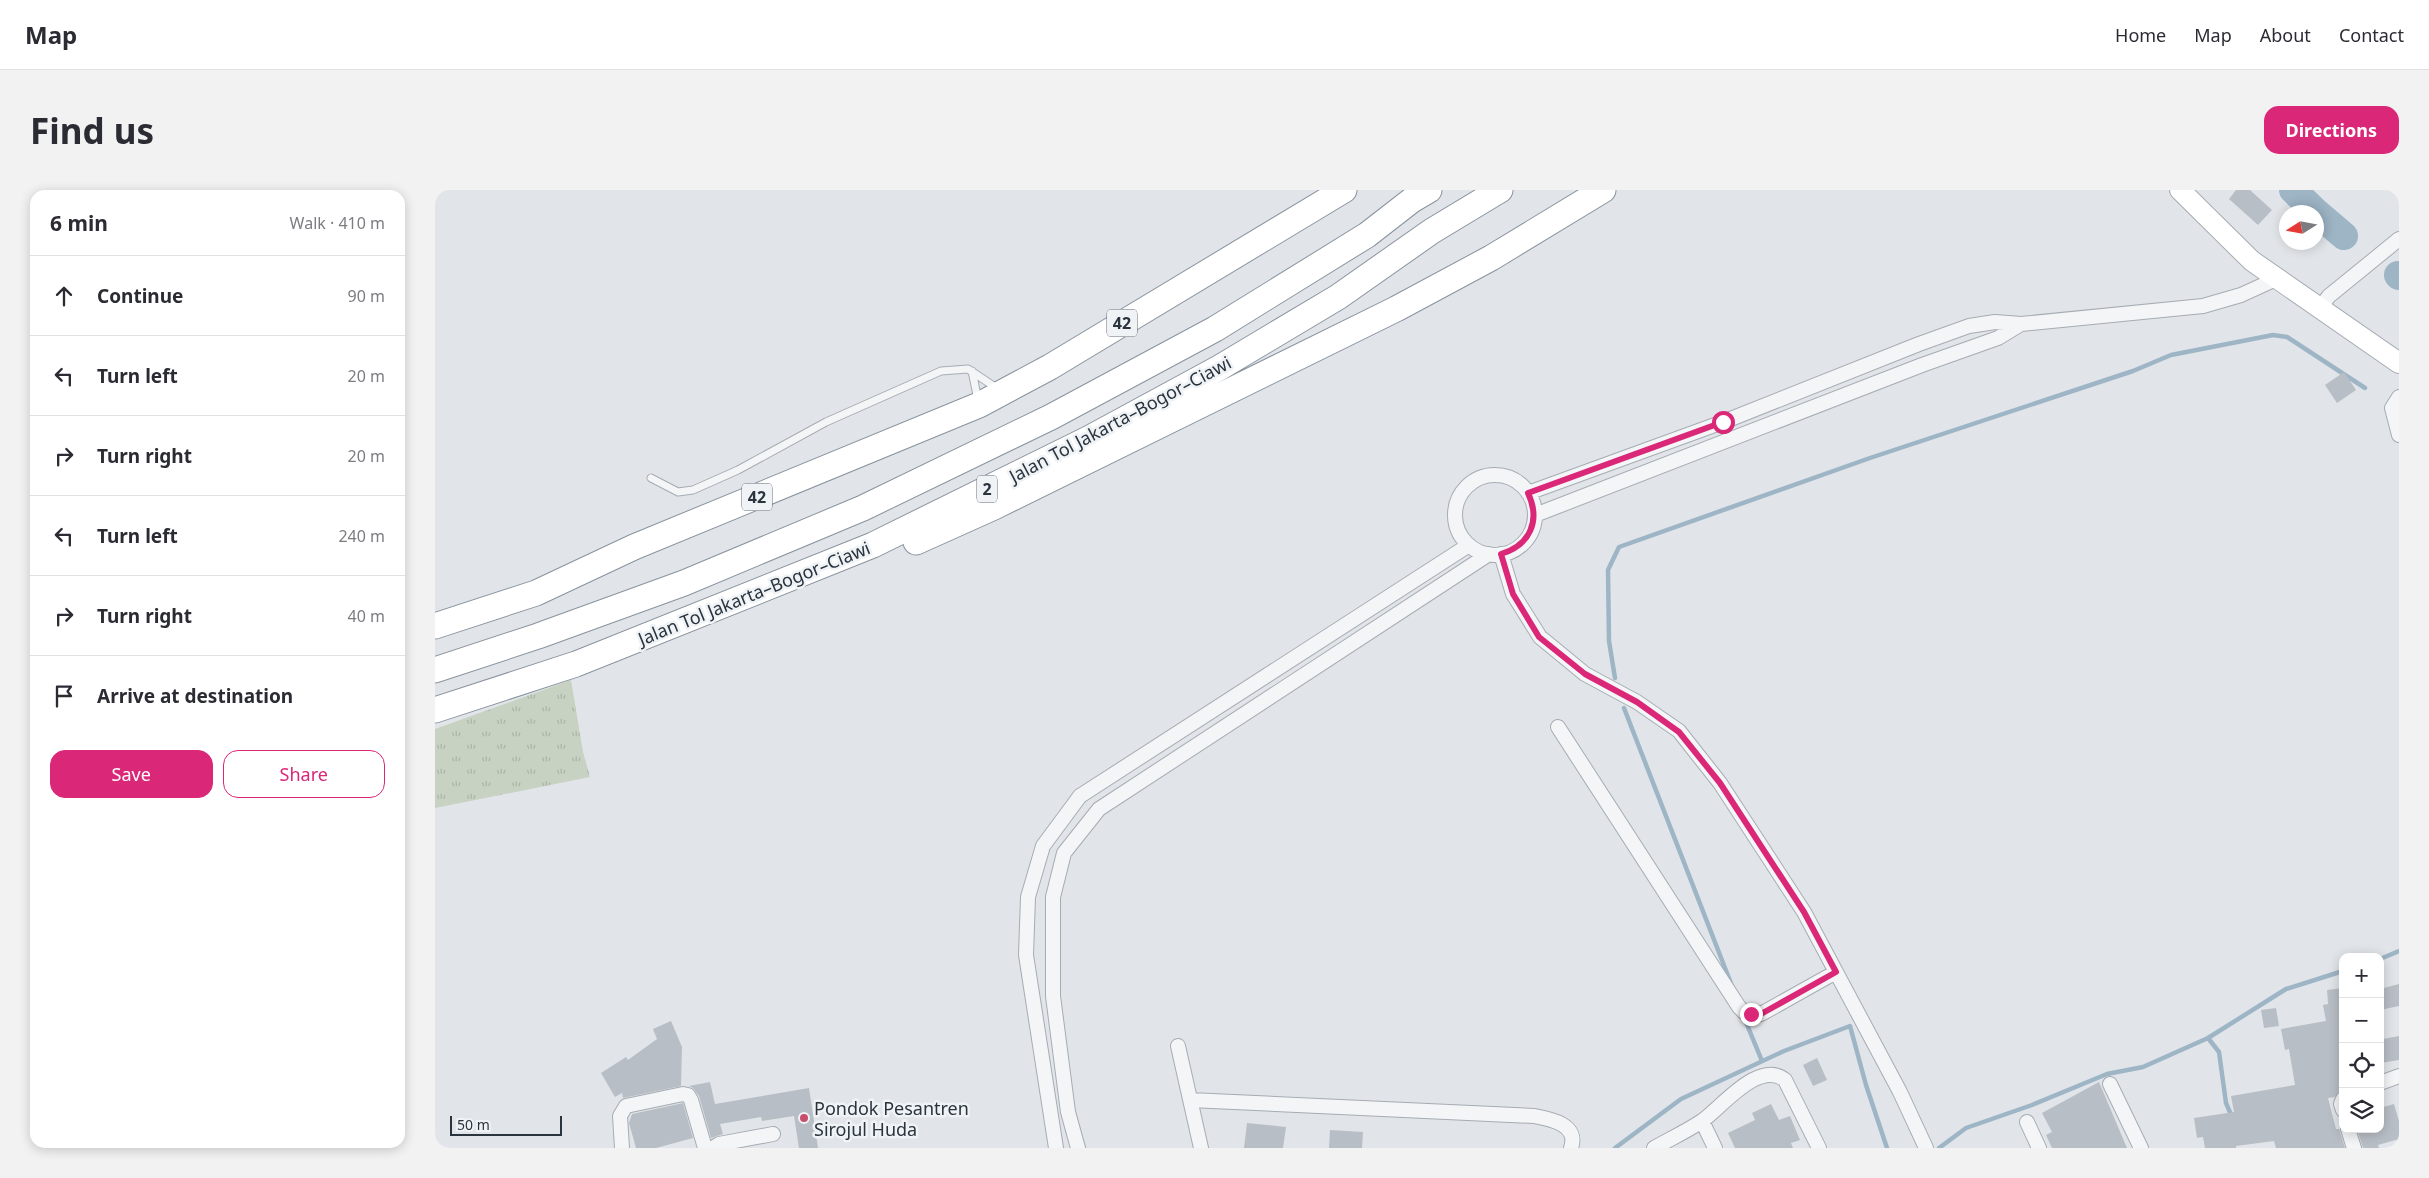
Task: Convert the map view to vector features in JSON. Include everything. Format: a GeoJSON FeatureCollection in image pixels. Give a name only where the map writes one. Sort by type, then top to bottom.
{"type":"FeatureCollection","features":[{"type":"Feature","properties":{"kind":"highway","name":"Jalan Tol Jakarta–Bogor–Ciawi"},"geometry":{"type":"LineString","coordinates":[[435,670],[538,636],[684,583],[863,508],[1051,417],[1215,328],[1367,235],[1412,200],[1429,190]]}},
{"type":"Feature","properties":{"kind":"highway","name":"Jalan Tol Jakarta–Bogor–Ciawi"},"geometry":{"type":"LineString","coordinates":[[435,710],[576,664],[873,545],[1088,439],[1219,368],[1338,298],[1432,231],[1500,190]]}},
{"type":"Feature","properties":{"kind":"highway"},"geometry":{"type":"LineString","coordinates":[[576,664],[745,612],[879,559],[994,507],[1397,309],[1491,258],[1603,190]]}},
{"type":"Feature","properties":{"kind":"highway","name":"42"},"geometry":{"type":"LineString","coordinates":[[435,626],[536,593],[634,547],[979,405],[1050,367],[1342,191]]}},
{"type":"Feature","properties":{"kind":"main road"},"geometry":{"type":"LineString","coordinates":[[2180,190],[2252,261],[2276,279],[2324,303],[2399,363]]}},
{"type":"Feature","properties":{"kind":"main road"},"geometry":{"type":"LineString","coordinates":[[2199,190],[2252,261]]}},
{"type":"Feature","properties":{"kind":"street"},"geometry":{"type":"LineString","coordinates":[[2324,303],[2399,239]]}},
{"type":"Feature","properties":{"kind":"street"},"geometry":{"type":"LineString","coordinates":[[1528,493],[1723,422],[1969,326],[1995,322],[2021,324],[2203,306],[2241,295],[2276,279]]}},
{"type":"Feature","properties":{"kind":"street"},"geometry":{"type":"LineString","coordinates":[[1535,515],[1922,365],[1998,338],[2021,324]]}},
{"type":"Feature","properties":{"kind":"street"},"geometry":{"type":"LineString","coordinates":[[2399,397],[2392,408],[2399,435]]}},
{"type":"Feature","properties":{"kind":"street"},"geometry":{"type":"LineString","coordinates":[[1079,1148],[1068,1112],[1053,996],[1053,897],[1064,853],[1099,809],[1155,771],[1495,554],[1521,545],[1529,536],[1535,515],[1528,493],[1521,484],[1501,475],[1489,475],[1469,485],[1461,493],[1455,515],[1461,537],[1469,545],[1479,551],[1495,554]]}},
{"type":"Feature","properties":{"kind":"street"},"geometry":{"type":"LineString","coordinates":[[1056,1148],[1026,955],[1028,897],[1043,846],[1079,796],[1469,545]]}},
{"type":"Feature","properties":{"kind":"street"},"geometry":{"type":"LineString","coordinates":[[1495,554],[1513,594],[1539,637],[1585,674],[1637,702],[1679,732],[1720,783],[1799,904],[1900,1092],[1926,1148]]}},
{"type":"Feature","properties":{"kind":"street"},"geometry":{"type":"LineString","coordinates":[[1558,727],[1744,1012],[1761,1014],[1836,972]]}},
{"type":"Feature","properties":{"kind":"street"},"geometry":{"type":"LineString","coordinates":[[1144,754],[1155,771]]}},
{"type":"Feature","properties":{"kind":"street"},"geometry":{"type":"LineString","coordinates":[[1179,1046],[1201,1148]]}},
{"type":"Feature","properties":{"kind":"street"},"geometry":{"type":"LineString","coordinates":[[1654,1148],[1702,1121],[1746,1084],[1767,1074],[1778,1074],[1785,1080],[1819,1148]]}},
{"type":"Feature","properties":{"kind":"street"},"geometry":{"type":"LineString","coordinates":[[2384,1082],[2399,1076]]}},
{"type":"Feature","properties":{"kind":"street"},"geometry":{"type":"LineString","coordinates":[[2110,1084],[2141,1148]]}},
{"type":"Feature","properties":{"kind":"street"},"geometry":{"type":"LineString","coordinates":[[621,1148],[620,1116],[626,1106],[683,1094],[688,1095],[691,1100],[705,1148]]}},
{"type":"Feature","properties":{"kind":"street"},"geometry":{"type":"LineString","coordinates":[[1190,1100],[1534,1116],[1560,1121],[1569,1131],[1573,1144],[1571,1148]]}},
{"type":"Feature","properties":{"kind":"street"},"geometry":{"type":"LineString","coordinates":[[1702,1121],[1715,1148]]}},
{"type":"Feature","properties":{"kind":"street"},"geometry":{"type":"LineString","coordinates":[[2027,1122],[2039,1148]]}},
{"type":"Feature","properties":{"kind":"street"},"geometry":{"type":"LineString","coordinates":[[2349,1133],[2354,1148]]}},
{"type":"Feature","properties":{"kind":"street"},"geometry":{"type":"LineString","coordinates":[[713,1148],[719,1144],[773,1134]]}},
{"type":"Feature","properties":{"kind":"lane"},"geometry":{"type":"LineString","coordinates":[[651,478],[678,492],[693,490],[738,470],[826,422],[941,372],[962,368],[972,372],[1003,392]]}},
{"type":"Feature","properties":{"kind":"lane"},"geometry":{"type":"LineString","coordinates":[[972,372],[979,405]]}},
{"type":"Feature","properties":{"kind":"green space"},"geometry":{"type":"Polygon","coordinates":[[[571,680],[583,752],[590,777],[435,808],[435,729],[571,680]]]}},
{"type":"Feature","properties":{"kind":"building"},"geometry":{"type":"Polygon","coordinates":[[[2236,190],[2250,190],[2272,210],[2258,225],[2229,199],[2236,190]]]}},
{"type":"Feature","properties":{"kind":"building"},"geometry":{"type":"Polygon","coordinates":[[[2344,372],[2356,390],[2337,403],[2325,385],[2344,372]]]}},
{"type":"Feature","properties":{"kind":"building"},"geometry":{"type":"Polygon","coordinates":[[[2399,984],[2399,1006],[2384,1009],[2384,988],[2399,984]]]}},
{"type":"Feature","properties":{"kind":"building"},"geometry":{"type":"Polygon","coordinates":[[[2339,988],[2339,1094],[2335,1097],[2328,1098],[2336,1129],[2339,1129],[2345,1148],[2276,1148],[2274,1141],[2236,1146],[2236,1148],[2205,1148],[2203,1137],[2197,1138],[2194,1118],[2234,1112],[2231,1096],[2295,1085],[2289,1049],[2285,1050],[2281,1029],[2326,1021],[2323,1005],[2328,1004],[2327,990],[2339,988]]]}},
{"type":"Feature","properties":{"kind":"building"},"geometry":{"type":"Polygon","coordinates":[[[2276,1008],[2279,1026],[2264,1028],[2261,1010],[2276,1008]]]}},
{"type":"Feature","properties":{"kind":"building"},"geometry":{"type":"Polygon","coordinates":[[[671,1021],[682,1047],[681,1086],[623,1098],[622,1093],[615,1097],[601,1073],[626,1057],[628,1060],[657,1039],[653,1029],[671,1021]]]}},
{"type":"Feature","properties":{"kind":"building"},"geometry":{"type":"Polygon","coordinates":[[[2399,1036],[2399,1060],[2384,1062],[2384,1039],[2399,1036]]]}},
{"type":"Feature","properties":{"kind":"building"},"geometry":{"type":"Polygon","coordinates":[[[1817,1058],[1827,1080],[1813,1086],[1803,1065],[1817,1058]]]}},
{"type":"Feature","properties":{"kind":"building"},"geometry":{"type":"Polygon","coordinates":[[[710,1082],[715,1104],[809,1088],[818,1148],[799,1148],[794,1116],[762,1121],[761,1117],[720,1124],[723,1134],[711,1138],[699,1096],[689,1086],[710,1082]]]}},
{"type":"Feature","properties":{"kind":"building"},"geometry":{"type":"Polygon","coordinates":[[[2099,1082],[2127,1148],[2052,1148],[2046,1135],[2052,1132],[2042,1113],[2099,1082]]]}},
{"type":"Feature","properties":{"kind":"building"},"geometry":{"type":"Polygon","coordinates":[[[683,1103],[693,1138],[656,1148],[636,1148],[629,1123],[632,1114],[683,1103]]]}},
{"type":"Feature","properties":{"kind":"building"},"geometry":{"type":"Polygon","coordinates":[[[1771,1104],[1779,1120],[1790,1116],[1800,1140],[1791,1143],[1793,1148],[1735,1148],[1728,1133],[1755,1120],[1752,1113],[1771,1104]]]}},
{"type":"Feature","properties":{"kind":"building"},"geometry":{"type":"Polygon","coordinates":[[[2394,1104],[2399,1121],[2399,1139],[2378,1145],[2379,1148],[2363,1148],[2358,1133],[2384,1133],[2384,1107],[2394,1104]]]}},
{"type":"Feature","properties":{"kind":"building"},"geometry":{"type":"Polygon","coordinates":[[[1247,1123],[1286,1127],[1283,1148],[1244,1148],[1247,1123]]]}},
{"type":"Feature","properties":{"kind":"building"},"geometry":{"type":"Polygon","coordinates":[[[1330,1130],[1363,1132],[1362,1148],[1329,1148],[1330,1130]]]}},
{"type":"Feature","properties":{"kind":"waterway"},"geometry":{"type":"LineString","coordinates":[[2293,190],[2309,205]]}},
{"type":"Feature","properties":{"kind":"waterway"},"geometry":{"type":"LineString","coordinates":[[2324,219],[2344,236]]}},
{"type":"Feature","properties":{"kind":"waterway"},"geometry":{"type":"LineString","coordinates":[[1615,678],[1609,641],[1608,570],[1619,547],[1870,458],[2133,371],[2171,355],[2273,335],[2287,337],[2365,388]]}},
{"type":"Feature","properties":{"kind":"waterway"},"geometry":{"type":"LineString","coordinates":[[1624,708],[1732,986]]}},
{"type":"Feature","properties":{"kind":"waterway"},"geometry":{"type":"LineString","coordinates":[[2384,957],[2399,951]]}},
{"type":"Feature","properties":{"kind":"waterway"},"geometry":{"type":"LineString","coordinates":[[2232,1117],[2226,1103],[2219,1052],[2208,1038],[2286,989],[2339,972]]}},
{"type":"Feature","properties":{"kind":"waterway"},"geometry":{"type":"LineString","coordinates":[[1743,1015],[1762,1061]]}},
{"type":"Feature","properties":{"kind":"waterway"},"geometry":{"type":"LineString","coordinates":[[1615,1148],[1681,1099],[1784,1051],[1850,1026],[1866,1085],[1887,1148]]}},
{"type":"Feature","properties":{"kind":"waterway"},"geometry":{"type":"LineString","coordinates":[[1939,1148],[1966,1128],[2032,1105],[2107,1074],[2143,1067],[2208,1038]]}},
{"type":"Feature","properties":{"kind":"place","name":"Pondok Pesantren Sirojul Huda"},"geometry":{"type":"Point","coordinates":[804,1118]}},
{"type":"Feature","properties":{"kind":"route"},"geometry":{"type":"LineString","coordinates":[[1723,422],[1528,493],[1533,503],[1535,515],[1529,536],[1512,551],[1501,554],[1513,594],[1539,637],[1585,674],[1637,702],[1679,732],[1720,783],[1804,912],[1836,972],[1761,1014],[1751,1014]]}}]}
